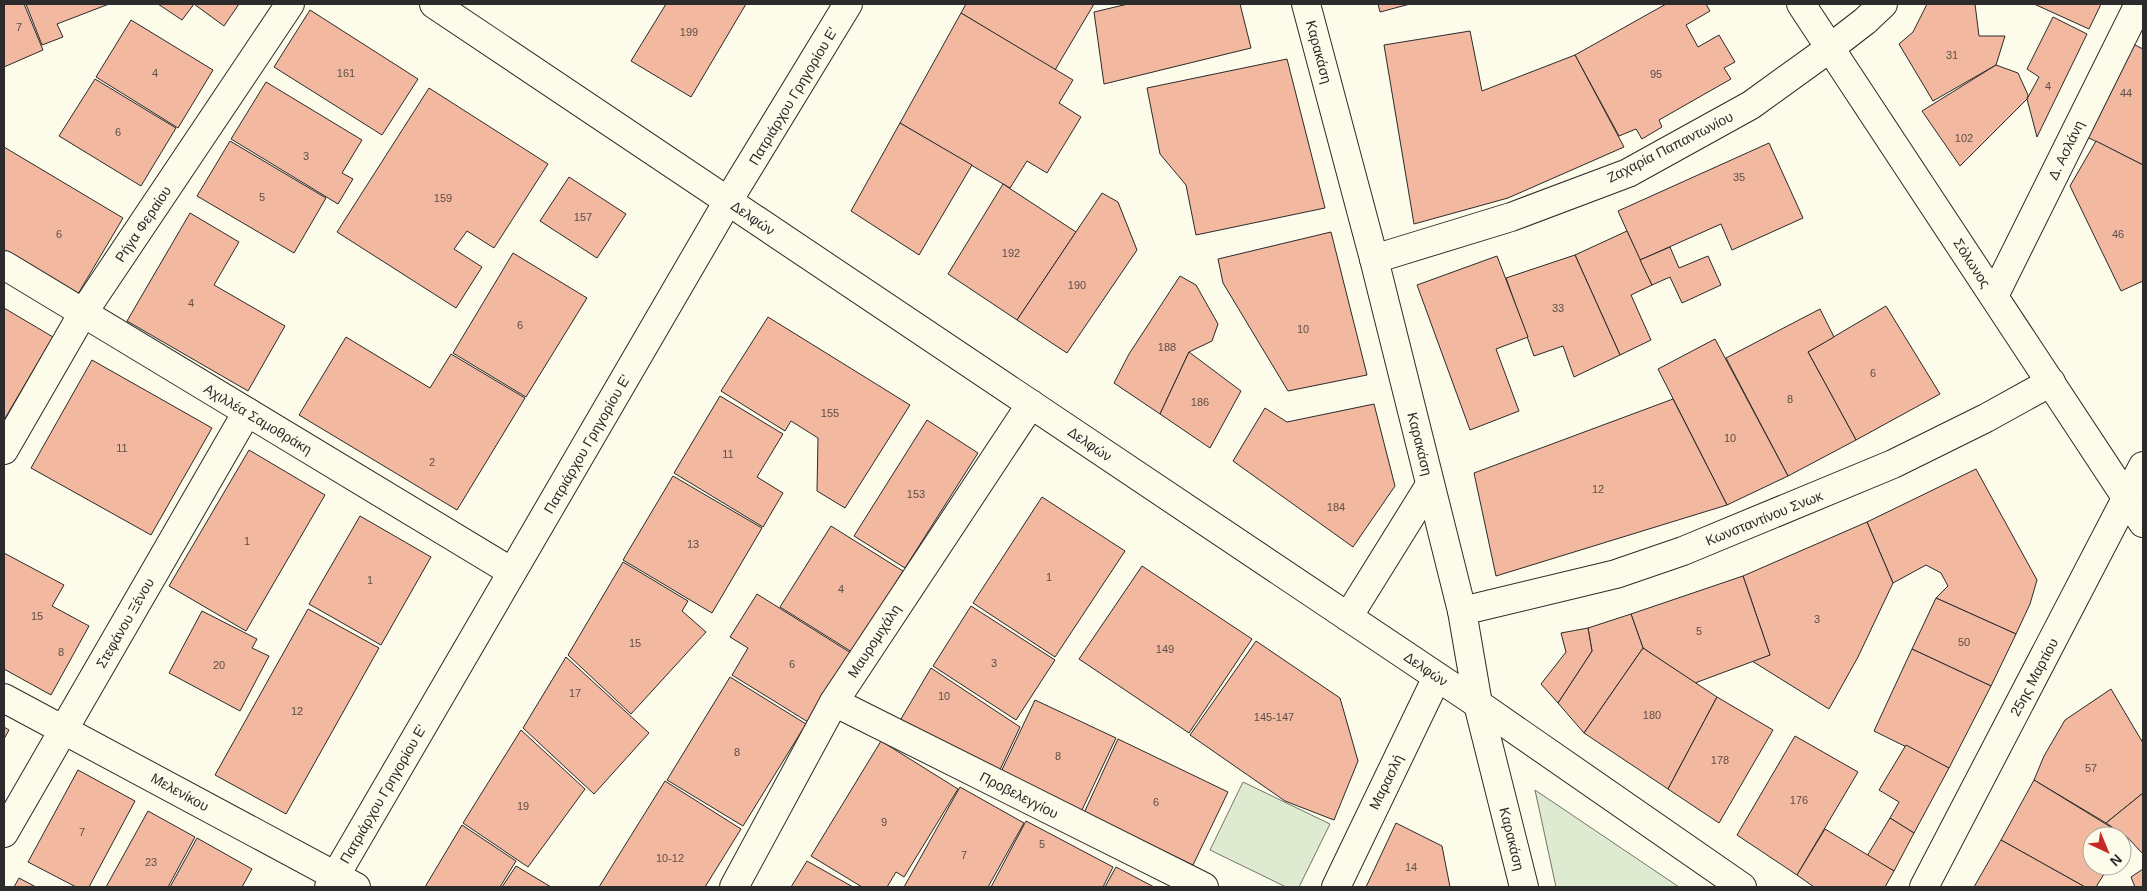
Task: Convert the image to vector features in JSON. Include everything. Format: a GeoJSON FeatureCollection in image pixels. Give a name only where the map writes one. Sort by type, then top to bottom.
{"type":"FeatureCollection","features":[{"type":"Feature","properties":{"kind":"street","name":"Ρήγα Φεραίου"},"geometry":{"type":"LineString","coordinates":[[4,450],[83,313],[290,4]]}},
{"type":"Feature","properties":{"kind":"street","name":"Δελφών"},"geometry":{"type":"LineString","coordinates":[[434,4],[1478,704],[1742,887]]}},
{"type":"Feature","properties":{"kind":"street","name":"Πατριάρχου Γρηγορίου Ε'"},"geometry":{"type":"LineString","coordinates":[[340,884],[512,572],[728,201],[848,4]]}},
{"type":"Feature","properties":{"kind":"street","name":"Καρακάση"},"geometry":{"type":"LineString","coordinates":[[1306,4],[1374,259],[1462,611],[1478,704],[1524,887]]}},
{"type":"Feature","properties":{"kind":"street","name":"Σόλωνος"},"geometry":{"type":"LineString","coordinates":[[1801,4],[2143,523]]}},
{"type":"Feature","properties":{"kind":"street","name":"Ζαχαρία Παπαντωνίου"},"geometry":{"type":"LineString","coordinates":[[1374,259],[1511,217],[1628,172],[1751,105],[1830,48],[1865,21],[1883,4]]}},
{"type":"Feature","properties":{"kind":"street","name":"Δ. Ασλάνη"},"geometry":{"type":"LineString","coordinates":[[1994,296],[2139,4]]}},
{"type":"Feature","properties":{"kind":"street","name":"Αχιλλέα Σαμοθράκη"},"geometry":{"type":"LineString","coordinates":[[4,265],[512,572]]}},
{"type":"Feature","properties":{"kind":"street","name":"Κωνσταντίνου Σνωκ"},"geometry":{"type":"LineString","coordinates":[[1462,611],[1616,574],[1683,551],[1893,464],[1986,418],[2051,382]]}},
{"type":"Feature","properties":{"kind":"street","name":"Μαυρομιχάλη"},"geometry":{"type":"LineString","coordinates":[[734,887],[834,702],[1031,404]]}},
{"type":"Feature","properties":{"kind":"street","name":"Στεφάνου Ξένου"},"geometry":{"type":"LineString","coordinates":[[4,834],[247,412]]}},
{"type":"Feature","properties":{"kind":"street","name":"25ης Μαρτίου"},"geometry":{"type":"LineString","coordinates":[[1924,887],[2143,466]]}},
{"type":"Feature","properties":{"kind":"street"},"geometry":{"type":"LineString","coordinates":[[1348,617],[1430,485]]}},
{"type":"Feature","properties":{"kind":"street","name":"Μαρασλή"},"geometry":{"type":"LineString","coordinates":[[1336,887],[1437,677]]}},
{"type":"Feature","properties":{"kind":"street","name":"Μελενίκου"},"geometry":{"type":"LineString","coordinates":[[4,698],[64,729],[340,884]]}},
{"type":"Feature","properties":{"kind":"street","name":"Προβελεγγίου"},"geometry":{"type":"LineString","coordinates":[[834,702],[1204,887]]}},
{"type":"Feature","properties":{"kind":"green space"},"geometry":{"type":"Polygon","coordinates":[[[1243,782],[1330,824],[1299,887],[1286,887],[1210,850],[1243,782]]]}},
{"type":"Feature","properties":{"kind":"green space"},"geometry":{"type":"Polygon","coordinates":[[[1535,790],[1679,887],[1556,887],[1535,790]]]}},
{"type":"Feature","properties":{"kind":"building"},"geometry":{"type":"Polygon","coordinates":[[[4,4],[24,4],[43,50],[4,67],[4,4]]]}},
{"type":"Feature","properties":{"kind":"building"},"geometry":{"type":"Polygon","coordinates":[[[26,4],[109,4],[57,24],[63,37],[42,45],[26,4]]]}},
{"type":"Feature","properties":{"kind":"building"},"geometry":{"type":"Polygon","coordinates":[[[158,4],[194,4],[182,20],[158,4]]]}},
{"type":"Feature","properties":{"kind":"building"},"geometry":{"type":"Polygon","coordinates":[[[194,4],[239,4],[224,26],[194,4]]]}},
{"type":"Feature","properties":{"kind":"building"},"geometry":{"type":"Polygon","coordinates":[[[666,4],[746,4],[691,97],[631,61],[666,4]]]}},
{"type":"Feature","properties":{"kind":"building"},"geometry":{"type":"Polygon","coordinates":[[[966,4],[1094,4],[1055,70],[961,13],[966,4]]]}},
{"type":"Feature","properties":{"kind":"building"},"geometry":{"type":"Polygon","coordinates":[[[1128,4],[1240,4],[1251,48],[1104,84],[1094,12],[1128,4]]]}},
{"type":"Feature","properties":{"kind":"building"},"geometry":{"type":"Polygon","coordinates":[[[1378,4],[1410,4],[1380,12],[1378,4]]]}},
{"type":"Feature","properties":{"kind":"building"},"geometry":{"type":"Polygon","coordinates":[[[1666,4],[1706,4],[1710,11],[1686,25],[1698,47],[1719,35],[1735,62],[1724,68],[1731,79],[1659,120],[1662,127],[1642,139],[1636,129],[1619,136],[1575,55],[1666,4]]]}},
{"type":"Feature","properties":{"kind":"building"},"geometry":{"type":"Polygon","coordinates":[[[1927,4],[1975,4],[1979,36],[2005,36],[1996,65],[1933,101],[1899,44],[1913,32],[1927,4]]]}},
{"type":"Feature","properties":{"kind":"building"},"geometry":{"type":"Polygon","coordinates":[[[2034,4],[2101,4],[2089,29],[2034,4]]]}},
{"type":"Feature","properties":{"kind":"building"},"geometry":{"type":"Polygon","coordinates":[[[310,10],[418,79],[382,135],[274,67],[310,10]]]}},
{"type":"Feature","properties":{"kind":"building"},"geometry":{"type":"Polygon","coordinates":[[[961,13],[1073,80],[1059,103],[1081,117],[1047,173],[1027,161],[1010,188],[900,123],[961,13]]]}},
{"type":"Feature","properties":{"kind":"building"},"geometry":{"type":"Polygon","coordinates":[[[2053,17],[2087,34],[2037,137],[2027,99],[2039,77],[2027,69],[2053,17]]]}},
{"type":"Feature","properties":{"kind":"building"},"geometry":{"type":"Polygon","coordinates":[[[131,20],[213,70],[178,128],[96,77],[131,20]]]}},
{"type":"Feature","properties":{"kind":"building"},"geometry":{"type":"Polygon","coordinates":[[[1470,31],[1482,91],[1575,55],[1624,147],[1508,198],[1414,224],[1384,45],[1470,31]]]}},
{"type":"Feature","properties":{"kind":"building"},"geometry":{"type":"Polygon","coordinates":[[[2133,44],[2143,49],[2143,165],[2087,137],[2133,44]]]}},
{"type":"Feature","properties":{"kind":"building"},"geometry":{"type":"Polygon","coordinates":[[[1287,59],[1325,208],[1196,235],[1186,185],[1160,154],[1147,88],[1287,59]]]}},
{"type":"Feature","properties":{"kind":"building"},"geometry":{"type":"Polygon","coordinates":[[[1996,65],[2018,73],[2028,95],[2027,99],[1960,166],[1922,111],[1996,65]]]}},
{"type":"Feature","properties":{"kind":"building"},"geometry":{"type":"Polygon","coordinates":[[[95,79],[176,128],[141,186],[59,136],[95,79]]]}},
{"type":"Feature","properties":{"kind":"building"},"geometry":{"type":"Polygon","coordinates":[[[266,82],[362,140],[342,173],[353,179],[338,204],[231,139],[266,82]]]}},
{"type":"Feature","properties":{"kind":"building"},"geometry":{"type":"Polygon","coordinates":[[[429,88],[548,164],[494,248],[467,231],[454,249],[482,267],[456,308],[337,232],[429,88]]]}},
{"type":"Feature","properties":{"kind":"building"},"geometry":{"type":"Polygon","coordinates":[[[900,123],[972,165],[919,255],[851,211],[900,123]]]}},
{"type":"Feature","properties":{"kind":"building"},"geometry":{"type":"Polygon","coordinates":[[[230,141],[326,198],[294,253],[197,196],[230,141]]]}},
{"type":"Feature","properties":{"kind":"building"},"geometry":{"type":"Polygon","coordinates":[[[2096,141],[2143,165],[2143,281],[2121,291],[2070,186],[2096,141]]]}},
{"type":"Feature","properties":{"kind":"building"},"geometry":{"type":"Polygon","coordinates":[[[1769,143],[1803,218],[1732,250],[1721,224],[1640,260],[1618,211],[1769,143]]]}},
{"type":"Feature","properties":{"kind":"building"},"geometry":{"type":"Polygon","coordinates":[[[4,147],[123,218],[78,294],[4,250],[4,147]]]}},
{"type":"Feature","properties":{"kind":"building"},"geometry":{"type":"Polygon","coordinates":[[[569,177],[626,214],[597,258],[540,221],[569,177]]]}},
{"type":"Feature","properties":{"kind":"building"},"geometry":{"type":"Polygon","coordinates":[[[1003,184],[1076,232],[1017,320],[948,274],[1003,184]]]}},
{"type":"Feature","properties":{"kind":"building"},"geometry":{"type":"Polygon","coordinates":[[[1102,193],[1118,202],[1137,250],[1067,353],[1017,320],[1102,193]]]}},
{"type":"Feature","properties":{"kind":"building"},"geometry":{"type":"Polygon","coordinates":[[[190,213],[239,242],[214,285],[285,326],[248,391],[127,321],[190,213]]]}},
{"type":"Feature","properties":{"kind":"building"},"geometry":{"type":"Polygon","coordinates":[[[1627,231],[1652,285],[1631,295],[1651,340],[1620,355],[1575,255],[1627,231]]]}},
{"type":"Feature","properties":{"kind":"building"},"geometry":{"type":"Polygon","coordinates":[[[1331,232],[1367,375],[1288,391],[1223,283],[1218,259],[1331,232]]]}},
{"type":"Feature","properties":{"kind":"building"},"geometry":{"type":"Polygon","coordinates":[[[1670,247],[1679,268],[1708,256],[1721,285],[1682,303],[1670,277],[1652,285],[1640,260],[1670,247]]]}},
{"type":"Feature","properties":{"kind":"building"},"geometry":{"type":"Polygon","coordinates":[[[513,253],[587,298],[526,397],[453,353],[513,253]]]}},
{"type":"Feature","properties":{"kind":"building"},"geometry":{"type":"Polygon","coordinates":[[[1575,255],[1620,355],[1574,377],[1563,346],[1534,356],[1506,278],[1575,255]]]}},
{"type":"Feature","properties":{"kind":"building"},"geometry":{"type":"Polygon","coordinates":[[[1497,256],[1528,337],[1496,349],[1519,411],[1470,430],[1417,285],[1497,256]]]}},
{"type":"Feature","properties":{"kind":"building"},"geometry":{"type":"Polygon","coordinates":[[[1180,276],[1196,285],[1218,324],[1212,341],[1189,352],[1160,414],[1114,383],[1129,354],[1180,276]]]}},
{"type":"Feature","properties":{"kind":"building"},"geometry":{"type":"Polygon","coordinates":[[[1886,306],[1940,394],[1856,440],[1808,352],[1886,306]]]}},
{"type":"Feature","properties":{"kind":"building"},"geometry":{"type":"Polygon","coordinates":[[[4,308],[53,337],[4,420],[4,308]]]}},
{"type":"Feature","properties":{"kind":"building"},"geometry":{"type":"Polygon","coordinates":[[[1820,309],[1834,337],[1808,352],[1856,440],[1788,476],[1726,358],[1820,309]]]}},
{"type":"Feature","properties":{"kind":"building"},"geometry":{"type":"Polygon","coordinates":[[[768,317],[910,405],[845,508],[817,491],[818,438],[791,421],[785,431],[721,391],[768,317]]]}},
{"type":"Feature","properties":{"kind":"building"},"geometry":{"type":"Polygon","coordinates":[[[346,337],[430,388],[451,354],[525,398],[457,510],[299,415],[346,337]]]}},
{"type":"Feature","properties":{"kind":"building"},"geometry":{"type":"Polygon","coordinates":[[[1715,339],[1788,476],[1727,505],[1658,369],[1715,339]]]}},
{"type":"Feature","properties":{"kind":"building"},"geometry":{"type":"Polygon","coordinates":[[[1189,352],[1241,391],[1210,448],[1160,414],[1189,352]]]}},
{"type":"Feature","properties":{"kind":"building"},"geometry":{"type":"Polygon","coordinates":[[[92,360],[212,428],[151,535],[31,468],[92,360]]]}},
{"type":"Feature","properties":{"kind":"building"},"geometry":{"type":"Polygon","coordinates":[[[720,396],[783,434],[757,477],[783,493],[763,527],[674,473],[720,396]]]}},
{"type":"Feature","properties":{"kind":"building"},"geometry":{"type":"Polygon","coordinates":[[[1673,399],[1727,505],[1496,576],[1474,473],[1673,399]]]}},
{"type":"Feature","properties":{"kind":"building"},"geometry":{"type":"Polygon","coordinates":[[[1374,404],[1395,486],[1353,547],[1233,461],[1265,408],[1287,422],[1374,404]]]}},
{"type":"Feature","properties":{"kind":"building"},"geometry":{"type":"Polygon","coordinates":[[[927,420],[978,453],[905,568],[854,536],[927,420]]]}},
{"type":"Feature","properties":{"kind":"building"},"geometry":{"type":"Polygon","coordinates":[[[249,450],[325,495],[246,631],[169,586],[249,450]]]}},
{"type":"Feature","properties":{"kind":"building"},"geometry":{"type":"Polygon","coordinates":[[[1976,469],[2037,580],[2030,604],[2016,634],[1936,598],[1948,586],[1941,573],[1926,565],[1893,583],[1867,522],[1976,469]]]}},
{"type":"Feature","properties":{"kind":"building"},"geometry":{"type":"Polygon","coordinates":[[[673,476],[762,528],[712,613],[623,560],[673,476]]]}},
{"type":"Feature","properties":{"kind":"building"},"geometry":{"type":"Polygon","coordinates":[[[1042,497],[1125,551],[1055,657],[973,603],[1042,497]]]}},
{"type":"Feature","properties":{"kind":"building"},"geometry":{"type":"Polygon","coordinates":[[[360,516],[431,557],[381,645],[309,604],[360,516]]]}},
{"type":"Feature","properties":{"kind":"building"},"geometry":{"type":"Polygon","coordinates":[[[1867,522],[1893,583],[1858,657],[1829,709],[1752,661],[1770,655],[1743,576],[1867,522]]]}},
{"type":"Feature","properties":{"kind":"building"},"geometry":{"type":"Polygon","coordinates":[[[831,526],[903,571],[852,652],[780,607],[831,526]]]}},
{"type":"Feature","properties":{"kind":"building"},"geometry":{"type":"Polygon","coordinates":[[[4,553],[64,585],[52,606],[89,626],[51,695],[4,669],[4,553]]]}},
{"type":"Feature","properties":{"kind":"building"},"geometry":{"type":"Polygon","coordinates":[[[623,562],[688,601],[682,611],[706,632],[631,714],[568,655],[623,562]]]}},
{"type":"Feature","properties":{"kind":"building"},"geometry":{"type":"Polygon","coordinates":[[[1142,566],[1252,639],[1189,733],[1079,659],[1142,566]]]}},
{"type":"Feature","properties":{"kind":"building"},"geometry":{"type":"Polygon","coordinates":[[[1743,576],[1770,655],[1695,683],[1643,648],[1631,614],[1743,576]]]}},
{"type":"Feature","properties":{"kind":"building"},"geometry":{"type":"Polygon","coordinates":[[[757,594],[851,653],[808,722],[732,675],[748,648],[730,637],[757,594]]]}},
{"type":"Feature","properties":{"kind":"building"},"geometry":{"type":"Polygon","coordinates":[[[1936,598],[2016,634],[1991,686],[1912,649],[1936,598]]]}},
{"type":"Feature","properties":{"kind":"building"},"geometry":{"type":"Polygon","coordinates":[[[971,606],[1055,660],[1016,720],[933,666],[971,606]]]}},
{"type":"Feature","properties":{"kind":"building"},"geometry":{"type":"Polygon","coordinates":[[[308,609],[379,648],[286,814],[215,775],[308,609]]]}},
{"type":"Feature","properties":{"kind":"building"},"geometry":{"type":"Polygon","coordinates":[[[202,611],[257,639],[252,648],[269,656],[240,711],[169,673],[202,611]]]}},
{"type":"Feature","properties":{"kind":"building"},"geometry":{"type":"Polygon","coordinates":[[[1631,614],[1643,648],[1584,733],[1558,703],[1592,651],[1588,628],[1631,614]]]}},
{"type":"Feature","properties":{"kind":"building"},"geometry":{"type":"Polygon","coordinates":[[[1588,628],[1592,651],[1558,703],[1541,684],[1566,652],[1561,633],[1588,628]]]}},
{"type":"Feature","properties":{"kind":"building"},"geometry":{"type":"Polygon","coordinates":[[[1256,641],[1340,698],[1358,761],[1334,820],[1285,801],[1190,735],[1256,641]]]}},
{"type":"Feature","properties":{"kind":"building"},"geometry":{"type":"Polygon","coordinates":[[[1643,648],[1717,697],[1668,789],[1584,733],[1643,648]]]}},
{"type":"Feature","properties":{"kind":"building"},"geometry":{"type":"Polygon","coordinates":[[[1912,649],[1991,686],[1949,768],[1874,731],[1912,649]]]}},
{"type":"Feature","properties":{"kind":"building"},"geometry":{"type":"Polygon","coordinates":[[[566,657],[649,733],[594,794],[523,728],[566,657]]]}},
{"type":"Feature","properties":{"kind":"building"},"geometry":{"type":"Polygon","coordinates":[[[931,668],[1020,727],[998,774],[898,724],[931,668]]]}},
{"type":"Feature","properties":{"kind":"building"},"geometry":{"type":"Polygon","coordinates":[[[730,677],[806,724],[743,826],[667,780],[730,677]]]}},
{"type":"Feature","properties":{"kind":"building"},"geometry":{"type":"Polygon","coordinates":[[[2111,689],[2143,743],[2143,793],[2106,823],[2034,780],[2044,756],[2065,720],[2111,689]]]}},
{"type":"Feature","properties":{"kind":"building"},"geometry":{"type":"Polygon","coordinates":[[[1717,697],[1773,730],[1719,823],[1668,789],[1717,697]]]}},
{"type":"Feature","properties":{"kind":"building"},"geometry":{"type":"Polygon","coordinates":[[[1035,700],[1116,738],[1081,812],[1000,774],[1035,700]]]}},
{"type":"Feature","properties":{"kind":"building"},"geometry":{"type":"Polygon","coordinates":[[[4,727],[9,730],[4,739],[4,727]]]}},
{"type":"Feature","properties":{"kind":"building"},"geometry":{"type":"Polygon","coordinates":[[[521,730],[585,789],[528,867],[463,823],[521,730]]]}},
{"type":"Feature","properties":{"kind":"building"},"geometry":{"type":"Polygon","coordinates":[[[1795,736],[1858,772],[1797,875],[1737,835],[1795,736]]]}},
{"type":"Feature","properties":{"kind":"building"},"geometry":{"type":"Polygon","coordinates":[[[1118,739],[1228,792],[1193,865],[1084,813],[1118,739]]]}},
{"type":"Feature","properties":{"kind":"building"},"geometry":{"type":"Polygon","coordinates":[[[881,741],[958,789],[904,877],[896,872],[887,887],[862,887],[811,856],[881,741]]]}},
{"type":"Feature","properties":{"kind":"building"},"geometry":{"type":"Polygon","coordinates":[[[1906,745],[1949,768],[1914,833],[1890,818],[1899,802],[1879,790],[1906,745]]]}},
{"type":"Feature","properties":{"kind":"building"},"geometry":{"type":"Polygon","coordinates":[[[78,770],[135,801],[89,887],[76,887],[28,862],[78,770]]]}},
{"type":"Feature","properties":{"kind":"building"},"geometry":{"type":"Polygon","coordinates":[[[2034,780],[2109,826],[2082,826],[2082,876],[2103,876],[2096,887],[2085,887],[2001,840],[2034,780]]]}},
{"type":"Feature","properties":{"kind":"building"},"geometry":{"type":"Polygon","coordinates":[[[665,781],[741,829],[705,887],[599,887],[665,781]]]}},
{"type":"Feature","properties":{"kind":"building"},"geometry":{"type":"Polygon","coordinates":[[[960,787],[1024,823],[988,887],[904,887],[960,787]]]}},
{"type":"Feature","properties":{"kind":"building"},"geometry":{"type":"Polygon","coordinates":[[[2143,793],[2143,854],[2132,842],[2132,826],[2110,826],[2106,823],[2143,793]]]}},
{"type":"Feature","properties":{"kind":"building"},"geometry":{"type":"Polygon","coordinates":[[[148,811],[195,837],[168,887],[106,887],[148,811]]]}},
{"type":"Feature","properties":{"kind":"building"},"geometry":{"type":"Polygon","coordinates":[[[1890,818],[1914,833],[1894,871],[1867,856],[1890,818]]]}},
{"type":"Feature","properties":{"kind":"building"},"geometry":{"type":"Polygon","coordinates":[[[1026,821],[1113,867],[1103,887],[991,887],[1026,821]]]}},
{"type":"Feature","properties":{"kind":"building"},"geometry":{"type":"Polygon","coordinates":[[[1396,823],[1442,846],[1450,887],[1366,887],[1396,823]]]}},
{"type":"Feature","properties":{"kind":"building"},"geometry":{"type":"Polygon","coordinates":[[[462,825],[516,861],[500,887],[425,887],[462,825]]]}},
{"type":"Feature","properties":{"kind":"building"},"geometry":{"type":"Polygon","coordinates":[[[1825,829],[1894,871],[1885,887],[1814,887],[1797,875],[1825,829]]]}},
{"type":"Feature","properties":{"kind":"building"},"geometry":{"type":"Polygon","coordinates":[[[197,838],[252,869],[242,887],[170,887],[197,838]]]}},
{"type":"Feature","properties":{"kind":"building"},"geometry":{"type":"Polygon","coordinates":[[[2001,840],[2085,887],[1974,887],[2001,840]]]}},
{"type":"Feature","properties":{"kind":"building"},"geometry":{"type":"Polygon","coordinates":[[[807,861],[853,887],[791,887],[807,861]]]}},
{"type":"Feature","properties":{"kind":"building"},"geometry":{"type":"Polygon","coordinates":[[[516,866],[551,887],[502,887],[516,866]]]}},
{"type":"Feature","properties":{"kind":"building"},"geometry":{"type":"Polygon","coordinates":[[[1116,867],[1154,887],[1105,887],[1116,867]]]}},
{"type":"Feature","properties":{"kind":"building"},"geometry":{"type":"Polygon","coordinates":[[[2143,869],[2143,887],[2135,887],[2131,877],[2143,869]]]}},
{"type":"Feature","properties":{"kind":"building"},"geometry":{"type":"Polygon","coordinates":[[[19,878],[36,887],[14,887],[19,878]]]}}]}
